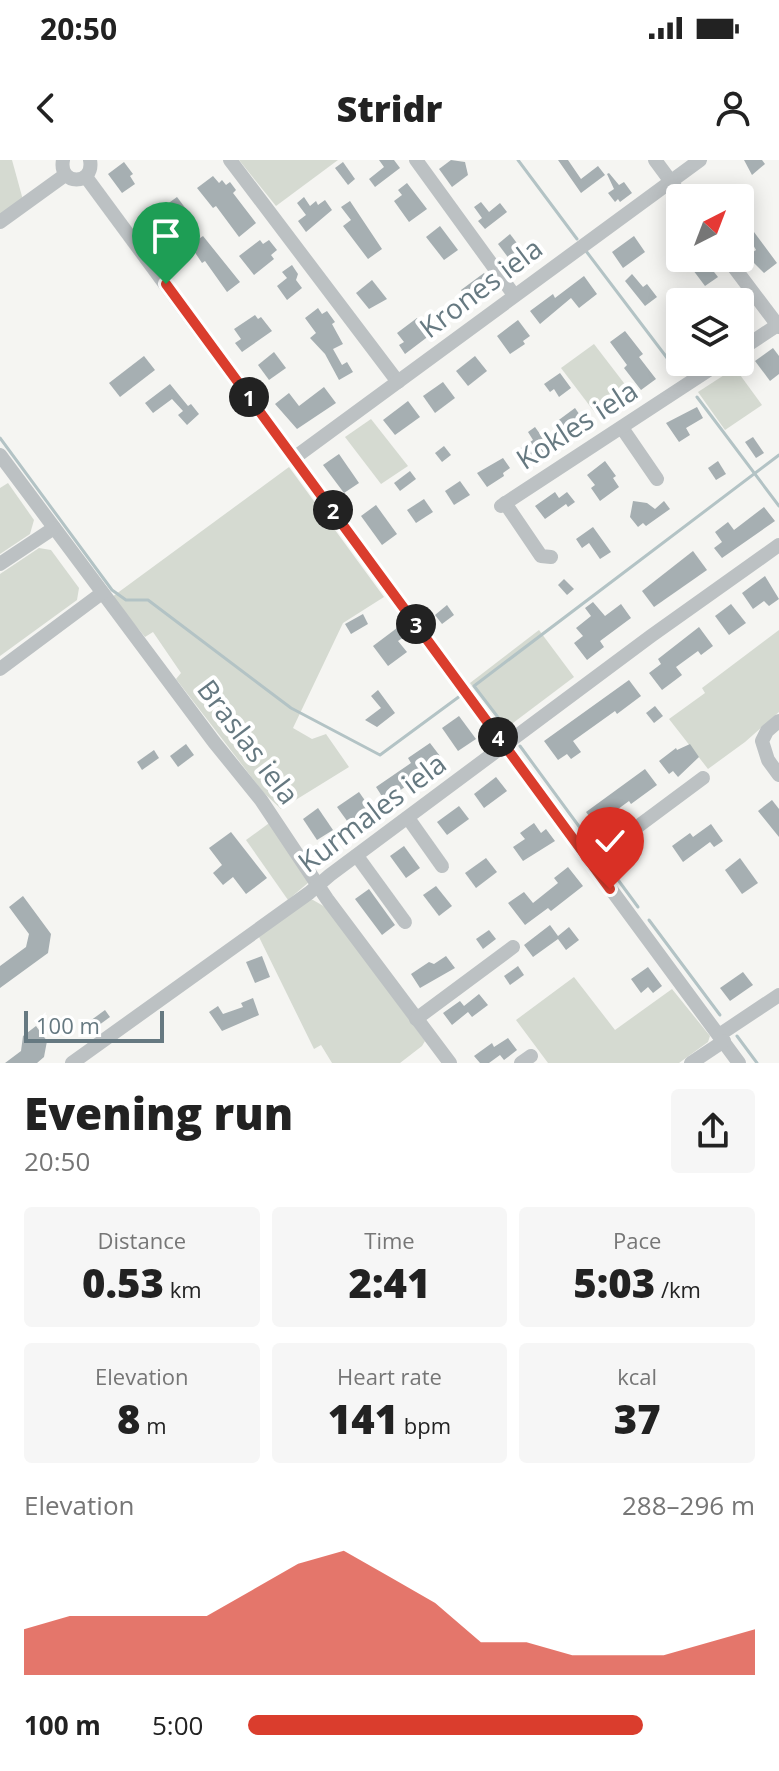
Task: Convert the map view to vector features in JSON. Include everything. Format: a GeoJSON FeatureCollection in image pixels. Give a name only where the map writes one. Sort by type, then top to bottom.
{"type":"FeatureCollection","features":[{"type":"Feature","properties":{"kind":"street"},"geometry":{"type":"LineString","coordinates":[[0,222],[64,167],[75,181],[86,177],[91,168],[90,160]]}},
{"type":"Feature","properties":{"kind":"street"},"geometry":{"type":"LineString","coordinates":[[230,160],[398,382]]}},
{"type":"Feature","properties":{"kind":"street"},"geometry":{"type":"LineString","coordinates":[[416,160],[514,295]]}},
{"type":"Feature","properties":{"kind":"street"},"geometry":{"type":"LineString","coordinates":[[655,160],[670,182]]}},
{"type":"Feature","properties":{"kind":"street","name":"Krones iela"},"geometry":{"type":"LineString","coordinates":[[294,458],[700,160]]}},
{"type":"Feature","properties":{"kind":"street"},"geometry":{"type":"LineString","coordinates":[[86,177],[739,1063]]}},
{"type":"Feature","properties":{"kind":"street"},"geometry":{"type":"LineString","coordinates":[[738,272],[778,325],[754,341]]}},
{"type":"Feature","properties":{"kind":"street","name":"Kokles iela"},"geometry":{"type":"LineString","coordinates":[[551,557],[541,556],[503,504],[700,376]]}},
{"type":"Feature","properties":{"kind":"street"},"geometry":{"type":"LineString","coordinates":[[622,428],[657,479]]}},
{"type":"Feature","properties":{"kind":"street","name":"Braslas iela"},"geometry":{"type":"LineString","coordinates":[[0,455],[235,766],[450,1063]]}},
{"type":"Feature","properties":{"kind":"street"},"geometry":{"type":"LineString","coordinates":[[0,564],[54,528]]}},
{"type":"Feature","properties":{"kind":"street","name":"Kurmales iela"},"geometry":{"type":"LineString","coordinates":[[72,1063],[779,545]]}},
{"type":"Feature","properties":{"kind":"street"},"geometry":{"type":"LineString","coordinates":[[0,669],[102,593]]}},
{"type":"Feature","properties":{"kind":"street"},"geometry":{"type":"LineString","coordinates":[[779,721],[767,731],[762,741],[768,760],[779,775]]}},
{"type":"Feature","properties":{"kind":"street"},"geometry":{"type":"LineString","coordinates":[[590,862],[703,778]]}},
{"type":"Feature","properties":{"kind":"street"},"geometry":{"type":"LineString","coordinates":[[408,818],[442,866]]}},
{"type":"Feature","properties":{"kind":"street"},"geometry":{"type":"LineString","coordinates":[[357,856],[405,922]]}},
{"type":"Feature","properties":{"kind":"street"},"geometry":{"type":"LineString","coordinates":[[416,1019],[513,947]]}},
{"type":"Feature","properties":{"kind":"street"},"geometry":{"type":"LineString","coordinates":[[691,1063],[779,995]]}},
{"type":"Feature","properties":{"kind":"shaded area"},"geometry":{"type":"Polygon","coordinates":[[[0,160],[12,160],[23,200],[0,216],[0,160]]]}},
{"type":"Feature","properties":{"kind":"shaded area"},"geometry":{"type":"Polygon","coordinates":[[[239,160],[338,160],[276,206],[239,160]]]}},
{"type":"Feature","properties":{"kind":"shaded area"},"geometry":{"type":"Polygon","coordinates":[[[594,344],[637,400],[602,422],[561,368],[594,344]]]}},
{"type":"Feature","properties":{"kind":"shaded area"},"geometry":{"type":"Polygon","coordinates":[[[723,376],[741,376],[762,405],[725,430],[698,392],[723,376]]]}},
{"type":"Feature","properties":{"kind":"shaded area"},"geometry":{"type":"Polygon","coordinates":[[[371,419],[408,466],[381,484],[345,437],[371,419]]]}},
{"type":"Feature","properties":{"kind":"shaded area"},"geometry":{"type":"Polygon","coordinates":[[[289,467],[384,597],[343,623],[293,728],[312,739],[326,734],[349,767],[281,809],[263,792],[176,679],[181,673],[153,632],[145,637],[112,597],[289,467]]]}},
{"type":"Feature","properties":{"kind":"shaded area"},"geometry":{"type":"Polygon","coordinates":[[[8,483],[34,520],[30,534],[0,554],[0,488],[8,483]]]}},
{"type":"Feature","properties":{"kind":"shaded area"},"geometry":{"type":"Polygon","coordinates":[[[39,548],[51,550],[79,588],[77,600],[0,656],[0,574],[39,548]]]}},
{"type":"Feature","properties":{"kind":"shaded area"},"geometry":{"type":"Polygon","coordinates":[[[539,630],[574,677],[505,729],[470,683],[539,630]]]}},
{"type":"Feature","properties":{"kind":"shaded area"},"geometry":{"type":"Polygon","coordinates":[[[779,630],[779,712],[708,769],[669,719],[705,693],[702,688],[779,630]]]}},
{"type":"Feature","properties":{"kind":"shaded area"},"geometry":{"type":"Polygon","coordinates":[[[272,821],[309,882],[288,900],[246,840],[272,821]]]}},
{"type":"Feature","properties":{"kind":"shaded area"},"geometry":{"type":"Polygon","coordinates":[[[306,899],[327,908],[425,1041],[400,1063],[332,1063],[321,1045],[314,1049],[258,935],[306,899]]]}},
{"type":"Feature","properties":{"kind":"shaded area"},"geometry":{"type":"Polygon","coordinates":[[[574,977],[615,1030],[672,989],[710,1036],[708,1042],[679,1063],[548,1063],[516,1020],[574,977]]]}},
{"type":"Feature","properties":{"kind":"building"},"geometry":{"type":"Polygon","coordinates":[[[379,160],[394,160],[400,168],[375,187],[369,179],[384,167],[379,160]]]}},
{"type":"Feature","properties":{"kind":"building"},"geometry":{"type":"Polygon","coordinates":[[[451,160],[465,162],[468,175],[452,187],[439,169],[451,160]]]}},
{"type":"Feature","properties":{"kind":"building"},"geometry":{"type":"Polygon","coordinates":[[[558,160],[568,160],[581,179],[598,166],[605,175],[581,193],[558,160]]]}},
{"type":"Feature","properties":{"kind":"building"},"geometry":{"type":"Polygon","coordinates":[[[744,160],[762,160],[765,164],[752,175],[744,160]]]}},
{"type":"Feature","properties":{"kind":"building"},"geometry":{"type":"Polygon","coordinates":[[[124,162],[133,174],[130,176],[135,184],[122,193],[108,174],[124,162]]]}},
{"type":"Feature","properties":{"kind":"building"},"geometry":{"type":"Polygon","coordinates":[[[343,162],[355,179],[348,185],[335,168],[343,162]]]}},
{"type":"Feature","properties":{"kind":"building"},"geometry":{"type":"Polygon","coordinates":[[[609,173],[619,185],[624,182],[632,193],[620,202],[618,199],[615,202],[608,193],[614,189],[609,173]]]}},
{"type":"Feature","properties":{"kind":"building"},"geometry":{"type":"Polygon","coordinates":[[[213,176],[219,183],[222,180],[226,185],[230,182],[236,190],[233,193],[256,223],[239,237],[216,206],[213,208],[197,188],[213,176]]]}},
{"type":"Feature","properties":{"kind":"building"},"geometry":{"type":"Polygon","coordinates":[[[407,183],[427,209],[409,222],[394,201],[402,195],[398,190],[407,183]]]}},
{"type":"Feature","properties":{"kind":"building"},"geometry":{"type":"Polygon","coordinates":[[[177,197],[195,221],[185,228],[177,217],[173,220],[163,207],[177,197]]]}},
{"type":"Feature","properties":{"kind":"building"},"geometry":{"type":"Polygon","coordinates":[[[304,197],[310,206],[316,201],[318,205],[325,200],[332,210],[306,232],[298,221],[306,215],[297,203],[304,197]]]}},
{"type":"Feature","properties":{"kind":"building"},"geometry":{"type":"Polygon","coordinates":[[[350,201],[382,249],[368,259],[343,226],[351,220],[341,207],[350,201]]]}},
{"type":"Feature","properties":{"kind":"building"},"geometry":{"type":"Polygon","coordinates":[[[481,202],[489,212],[500,203],[507,212],[485,229],[478,221],[482,218],[474,207],[481,202]]]}},
{"type":"Feature","properties":{"kind":"building"},"geometry":{"type":"Polygon","coordinates":[[[440,226],[458,250],[444,260],[426,237],[440,226]]]}},
{"type":"Feature","properties":{"kind":"building"},"geometry":{"type":"Polygon","coordinates":[[[754,232],[777,263],[764,273],[754,263],[754,232]]]}},
{"type":"Feature","properties":{"kind":"building"},"geometry":{"type":"Polygon","coordinates":[[[510,234],[526,255],[513,264],[498,244],[510,234]]]}},
{"type":"Feature","properties":{"kind":"building"},"geometry":{"type":"Polygon","coordinates":[[[203,236],[240,282],[227,292],[190,245],[203,236]]]}},
{"type":"Feature","properties":{"kind":"building"},"geometry":{"type":"Polygon","coordinates":[[[634,236],[645,252],[623,268],[612,252],[634,236]]]}},
{"type":"Feature","properties":{"kind":"building"},"geometry":{"type":"Polygon","coordinates":[[[260,240],[263,244],[269,240],[277,250],[271,255],[274,259],[254,275],[239,256],[260,240]]]}},
{"type":"Feature","properties":{"kind":"building"},"geometry":{"type":"Polygon","coordinates":[[[292,265],[302,288],[287,300],[277,286],[287,278],[282,272],[292,265]]]}},
{"type":"Feature","properties":{"kind":"building"},"geometry":{"type":"Polygon","coordinates":[[[694,272],[714,272],[718,277],[705,286],[694,272]]]}},
{"type":"Feature","properties":{"kind":"building"},"geometry":{"type":"Polygon","coordinates":[[[484,273],[492,285],[471,304],[461,290],[484,273]]]}},
{"type":"Feature","properties":{"kind":"building"},"geometry":{"type":"Polygon","coordinates":[[[632,274],[643,287],[647,284],[657,297],[645,306],[625,281],[632,274]]]}},
{"type":"Feature","properties":{"kind":"building"},"geometry":{"type":"Polygon","coordinates":[[[584,276],[597,294],[579,308],[571,298],[540,324],[530,311],[553,294],[555,298],[584,276]]]}},
{"type":"Feature","properties":{"kind":"building"},"geometry":{"type":"Polygon","coordinates":[[[372,280],[387,299],[369,309],[356,293],[372,280]]]}},
{"type":"Feature","properties":{"kind":"building"},"geometry":{"type":"Polygon","coordinates":[[[318,308],[322,314],[327,311],[335,322],[332,324],[343,344],[333,349],[342,365],[347,362],[353,372],[339,380],[325,354],[310,338],[316,333],[305,318],[318,308]]]}},
{"type":"Feature","properties":{"kind":"building"},"geometry":{"type":"Polygon","coordinates":[[[255,315],[258,319],[261,317],[272,331],[242,352],[235,343],[241,339],[234,329],[255,315]]]}},
{"type":"Feature","properties":{"kind":"building"},"geometry":{"type":"Polygon","coordinates":[[[417,318],[422,325],[426,321],[434,332],[405,354],[399,345],[404,342],[397,333],[417,318]]]}},
{"type":"Feature","properties":{"kind":"building"},"geometry":{"type":"Polygon","coordinates":[[[518,320],[530,336],[523,341],[525,344],[510,354],[497,336],[518,320]]]}},
{"type":"Feature","properties":{"kind":"building"},"geometry":{"type":"Polygon","coordinates":[[[625,331],[643,354],[639,357],[656,379],[641,390],[610,342],[625,331]]]}},
{"type":"Feature","properties":{"kind":"building"},"geometry":{"type":"Polygon","coordinates":[[[773,348],[779,356],[779,374],[770,381],[755,361],[773,348]]]}},
{"type":"Feature","properties":{"kind":"building"},"geometry":{"type":"Polygon","coordinates":[[[274,352],[286,368],[269,380],[258,365],[274,352]]]}},
{"type":"Feature","properties":{"kind":"building"},"geometry":{"type":"Polygon","coordinates":[[[144,356],[155,370],[120,397],[109,383],[144,356]]]}},
{"type":"Feature","properties":{"kind":"building"},"geometry":{"type":"Polygon","coordinates":[[[475,356],[487,371],[468,386],[456,371],[475,356]]]}},
{"type":"Feature","properties":{"kind":"building"},"geometry":{"type":"Polygon","coordinates":[[[560,373],[571,388],[559,397],[554,389],[550,392],[544,384],[560,373]]]}},
{"type":"Feature","properties":{"kind":"building"},"geometry":{"type":"Polygon","coordinates":[[[443,382],[455,398],[435,413],[423,396],[443,382]]]}},
{"type":"Feature","properties":{"kind":"building"},"geometry":{"type":"Polygon","coordinates":[[[170,384],[199,414],[187,425],[178,415],[183,411],[172,399],[153,413],[145,403],[170,384]]]}},
{"type":"Feature","properties":{"kind":"building"},"geometry":{"type":"Polygon","coordinates":[[[324,387],[336,403],[297,429],[275,404],[289,393],[299,406],[324,387]]]}},
{"type":"Feature","properties":{"kind":"building"},"geometry":{"type":"Polygon","coordinates":[[[408,401],[420,417],[395,435],[383,420],[408,401]]]}},
{"type":"Feature","properties":{"kind":"building"},"geometry":{"type":"Polygon","coordinates":[[[697,407],[703,418],[686,428],[690,435],[679,442],[666,423],[697,407]]]}},
{"type":"Feature","properties":{"kind":"building"},"geometry":{"type":"Polygon","coordinates":[[[575,408],[586,424],[564,440],[552,425],[575,408]]]}},
{"type":"Feature","properties":{"kind":"building"},"geometry":{"type":"Polygon","coordinates":[[[535,427],[550,448],[527,464],[515,458],[518,450],[533,440],[528,432],[535,427]]]}},
{"type":"Feature","properties":{"kind":"building"},"geometry":{"type":"Polygon","coordinates":[[[753,437],[764,453],[756,458],[745,442],[753,437]]]}},
{"type":"Feature","properties":{"kind":"building"},"geometry":{"type":"Polygon","coordinates":[[[444,446],[451,455],[442,462],[435,453],[444,446]]]}},
{"type":"Feature","properties":{"kind":"building"},"geometry":{"type":"Polygon","coordinates":[[[339,454],[359,483],[344,493],[323,465],[339,454]]]}},
{"type":"Feature","properties":{"kind":"building"},"geometry":{"type":"Polygon","coordinates":[[[503,458],[510,468],[487,487],[477,473],[503,458]]]}},
{"type":"Feature","properties":{"kind":"building"},"geometry":{"type":"Polygon","coordinates":[[[605,461],[616,476],[613,478],[619,487],[600,501],[591,488],[595,485],[587,475],[605,461]]]}},
{"type":"Feature","properties":{"kind":"building"},"geometry":{"type":"Polygon","coordinates":[[[718,461],[726,474],[716,480],[708,468],[718,461]]]}},
{"type":"Feature","properties":{"kind":"building"},"geometry":{"type":"Polygon","coordinates":[[[410,471],[416,479],[400,491],[394,483],[410,471]]]}},
{"type":"Feature","properties":{"kind":"building"},"geometry":{"type":"Polygon","coordinates":[[[460,481],[470,495],[454,505],[445,491],[460,481]]]}},
{"type":"Feature","properties":{"kind":"building"},"geometry":{"type":"Polygon","coordinates":[[[555,492],[559,498],[567,492],[575,502],[568,507],[566,504],[545,519],[535,506],[555,492]]]}},
{"type":"Feature","properties":{"kind":"building"},"geometry":{"type":"Polygon","coordinates":[[[424,499],[433,512],[416,523],[407,510],[424,499]]]}},
{"type":"Feature","properties":{"kind":"building"},"geometry":{"type":"Polygon","coordinates":[[[633,501],[647,503],[655,509],[664,501],[670,509],[646,526],[643,523],[638,527],[630,517],[633,501]]]}},
{"type":"Feature","properties":{"kind":"building"},"geometry":{"type":"Polygon","coordinates":[[[376,505],[397,534],[382,545],[361,516],[376,505]]]}},
{"type":"Feature","properties":{"kind":"building"},"geometry":{"type":"Polygon","coordinates":[[[764,507],[775,521],[722,558],[714,548],[722,542],[715,532],[728,522],[734,530],[764,507]]]}},
{"type":"Feature","properties":{"kind":"building"},"geometry":{"type":"Polygon","coordinates":[[[593,527],[611,552],[600,559],[589,543],[582,548],[576,539],[593,527]]]}},
{"type":"Feature","properties":{"kind":"building"},"geometry":{"type":"Polygon","coordinates":[[[693,551],[707,570],[654,607],[642,591],[693,551]]]}},
{"type":"Feature","properties":{"kind":"building"},"geometry":{"type":"Polygon","coordinates":[[[765,576],[779,599],[769,606],[764,601],[753,609],[742,593],[765,576]]]}},
{"type":"Feature","properties":{"kind":"building"},"geometry":{"type":"Polygon","coordinates":[[[564,579],[574,589],[567,595],[558,585],[564,579]]]}},
{"type":"Feature","properties":{"kind":"building"},"geometry":{"type":"Polygon","coordinates":[[[593,602],[605,616],[621,604],[631,618],[600,641],[604,647],[587,660],[574,643],[583,636],[576,628],[591,616],[585,608],[593,602]]]}},
{"type":"Feature","properties":{"kind":"building"},"geometry":{"type":"Polygon","coordinates":[[[731,604],[746,623],[729,635],[715,616],[731,604]]]}},
{"type":"Feature","properties":{"kind":"building"},"geometry":{"type":"Polygon","coordinates":[[[447,605],[454,615],[442,624],[435,615],[447,605]]]}},
{"type":"Feature","properties":{"kind":"building"},"geometry":{"type":"Polygon","coordinates":[[[363,614],[368,624],[351,634],[345,624],[363,614]]]}},
{"type":"Feature","properties":{"kind":"building"},"geometry":{"type":"Polygon","coordinates":[[[699,627],[713,646],[701,655],[698,651],[676,667],[682,675],[662,690],[649,673],[661,664],[658,659],[699,627]]]}},
{"type":"Feature","properties":{"kind":"building"},"geometry":{"type":"Polygon","coordinates":[[[397,628],[404,637],[398,641],[407,652],[388,666],[373,646],[397,628]]]}},
{"type":"Feature","properties":{"kind":"building"},"geometry":{"type":"Polygon","coordinates":[[[629,680],[641,696],[573,741],[581,752],[571,759],[567,754],[558,760],[544,741],[629,680]]]}},
{"type":"Feature","properties":{"kind":"building"},"geometry":{"type":"Polygon","coordinates":[[[378,690],[395,713],[377,727],[365,720],[381,708],[371,696],[378,690]]]}},
{"type":"Feature","properties":{"kind":"building"},"geometry":{"type":"Polygon","coordinates":[[[655,706],[663,716],[654,723],[646,713],[655,706]]]}},
{"type":"Feature","properties":{"kind":"building"},"geometry":{"type":"Polygon","coordinates":[[[459,716],[476,739],[458,751],[442,728],[459,716]]]}},
{"type":"Feature","properties":{"kind":"building"},"geometry":{"type":"Polygon","coordinates":[[[430,743],[443,760],[385,801],[376,787],[411,763],[408,758],[430,743]]]}},
{"type":"Feature","properties":{"kind":"building"},"geometry":{"type":"Polygon","coordinates":[[[186,744],[194,755],[178,767],[170,756],[186,744]]]}},
{"type":"Feature","properties":{"kind":"building"},"geometry":{"type":"Polygon","coordinates":[[[690,744],[699,757],[678,777],[673,771],[669,774],[659,761],[676,748],[690,744]]]}},
{"type":"Feature","properties":{"kind":"building"},"geometry":{"type":"Polygon","coordinates":[[[154,750],[159,758],[142,770],[137,762],[154,750]]]}},
{"type":"Feature","properties":{"kind":"building"},"geometry":{"type":"Polygon","coordinates":[[[645,769],[657,785],[614,812],[618,818],[608,825],[604,819],[596,825],[586,812],[645,769]]]}},
{"type":"Feature","properties":{"kind":"building"},"geometry":{"type":"Polygon","coordinates":[[[496,777],[507,791],[484,808],[474,794],[496,777]]]}},
{"type":"Feature","properties":{"kind":"building"},"geometry":{"type":"Polygon","coordinates":[[[359,792],[371,809],[350,825],[337,807],[359,792]]]}},
{"type":"Feature","properties":{"kind":"building"},"geometry":{"type":"Polygon","coordinates":[[[772,800],[779,809],[779,837],[758,811],[772,800]]]}},
{"type":"Feature","properties":{"kind":"building"},"geometry":{"type":"Polygon","coordinates":[[[459,806],[469,819],[447,835],[437,822],[459,806]]]}},
{"type":"Feature","properties":{"kind":"building"},"geometry":{"type":"Polygon","coordinates":[[[318,808],[333,830],[317,840],[303,819],[318,808]]]}},
{"type":"Feature","properties":{"kind":"building"},"geometry":{"type":"Polygon","coordinates":[[[534,823],[541,833],[546,829],[555,841],[523,861],[513,847],[525,839],[520,833],[534,823]]]}},
{"type":"Feature","properties":{"kind":"building"},"geometry":{"type":"Polygon","coordinates":[[[711,824],[723,841],[714,847],[710,842],[683,862],[672,846],[690,833],[693,837],[711,824]]]}},
{"type":"Feature","properties":{"kind":"building"},"geometry":{"type":"Polygon","coordinates":[[[231,832],[267,878],[246,894],[233,877],[223,885],[213,873],[222,865],[209,848],[231,832]]]}},
{"type":"Feature","properties":{"kind":"building"},"geometry":{"type":"Polygon","coordinates":[[[404,846],[420,868],[406,878],[390,856],[404,846]]]}},
{"type":"Feature","properties":{"kind":"building"},"geometry":{"type":"Polygon","coordinates":[[[486,858],[497,872],[476,888],[465,873],[486,858]]]}},
{"type":"Feature","properties":{"kind":"building"},"geometry":{"type":"Polygon","coordinates":[[[740,858],[758,883],[742,894],[725,870],[740,858]]]}},
{"type":"Feature","properties":{"kind":"building"},"geometry":{"type":"Polygon","coordinates":[[[568,867],[583,886],[551,911],[548,908],[525,925],[508,903],[524,892],[533,903],[558,883],[554,878],[568,867]]]}},
{"type":"Feature","properties":{"kind":"building"},"geometry":{"type":"Polygon","coordinates":[[[436,886],[452,906],[439,916],[423,895],[436,886]]]}},
{"type":"Feature","properties":{"kind":"building"},"geometry":{"type":"Polygon","coordinates":[[[369,889],[395,925],[382,935],[355,899],[369,889]]]}},
{"type":"Feature","properties":{"kind":"building"},"geometry":{"type":"Polygon","coordinates":[[[23,896],[51,934],[48,953],[0,988],[0,966],[26,947],[29,934],[9,907],[23,896]]]}},
{"type":"Feature","properties":{"kind":"building"},"geometry":{"type":"Polygon","coordinates":[[[550,925],[558,936],[569,927],[579,940],[566,950],[558,939],[533,957],[524,945],[550,925]]]}},
{"type":"Feature","properties":{"kind":"building"},"geometry":{"type":"Polygon","coordinates":[[[489,930],[496,939],[483,949],[476,939],[489,930]]]}},
{"type":"Feature","properties":{"kind":"building"},"geometry":{"type":"Polygon","coordinates":[[[262,956],[270,977],[255,983],[246,962],[262,956]]]}},
{"type":"Feature","properties":{"kind":"building"},"geometry":{"type":"Polygon","coordinates":[[[446,956],[455,968],[420,988],[411,974],[429,962],[434,964],[446,956]]]}},
{"type":"Feature","properties":{"kind":"building"},"geometry":{"type":"Polygon","coordinates":[[[518,966],[524,975],[510,985],[504,976],[518,966]]]}},
{"type":"Feature","properties":{"kind":"building"},"geometry":{"type":"Polygon","coordinates":[[[648,967],[662,986],[653,993],[648,987],[641,993],[631,979],[648,967]]]}},
{"type":"Feature","properties":{"kind":"building"},"geometry":{"type":"Polygon","coordinates":[[[743,972],[753,985],[730,1001],[720,988],[743,972]]]}},
{"type":"Feature","properties":{"kind":"building"},"geometry":{"type":"Polygon","coordinates":[[[479,994],[488,1005],[472,1017],[468,1012],[452,1025],[443,1013],[460,1001],[464,1006],[479,994]]]}},
{"type":"Feature","properties":{"kind":"building"},"geometry":{"type":"Polygon","coordinates":[[[253,998],[259,1015],[222,1031],[209,1012],[218,1006],[223,1014],[243,1007],[241,1003],[253,998]]]}},
{"type":"Feature","properties":{"kind":"building"},"geometry":{"type":"Polygon","coordinates":[[[105,1010],[110,1017],[95,1028],[90,1021],[105,1010]]]}},
{"type":"Feature","properties":{"kind":"building"},"geometry":{"type":"Polygon","coordinates":[[[36,1026],[47,1041],[44,1057],[37,1063],[5,1063],[21,1051],[23,1036],[36,1026]]]}},
{"type":"Feature","properties":{"kind":"building"},"geometry":{"type":"Polygon","coordinates":[[[508,1038],[517,1050],[504,1060],[500,1055],[489,1063],[480,1063],[474,1056],[492,1043],[494,1047],[508,1038]]]}},
{"type":"Feature","properties":{"kind":"waterway"},"geometry":{"type":"LineString","coordinates":[[518,160],[577,239]]}},
{"type":"Feature","properties":{"kind":"waterway"},"geometry":{"type":"LineString","coordinates":[[586,251],[666,356]]}},
{"type":"Feature","properties":{"kind":"waterway"},"geometry":{"type":"LineString","coordinates":[[697,397],[779,506]]}},
{"type":"Feature","properties":{"kind":"waterway"},"geometry":{"type":"LineString","coordinates":[[0,438],[112,590],[126,600],[148,600],[291,708],[380,755],[460,696]]}},
{"type":"Feature","properties":{"kind":"waterway"},"geometry":{"type":"LineString","coordinates":[[510,733],[474,686],[779,455]]}},
{"type":"Feature","properties":{"kind":"waterway"},"geometry":{"type":"LineString","coordinates":[[520,746],[589,840]]}},
{"type":"Feature","properties":{"kind":"waterway"},"geometry":{"type":"LineString","coordinates":[[610,869],[638,907]]}},
{"type":"Feature","properties":{"kind":"waterway"},"geometry":{"type":"LineString","coordinates":[[649,920],[720,1015]]}},
{"type":"Feature","properties":{"kind":"waterway"},"geometry":{"type":"LineString","coordinates":[[737,1036],[757,1063]]}},
{"type":"Feature","properties":{"kind":"route"},"geometry":{"type":"LineString","coordinates":[[166,284],[610,889]]}}]}
